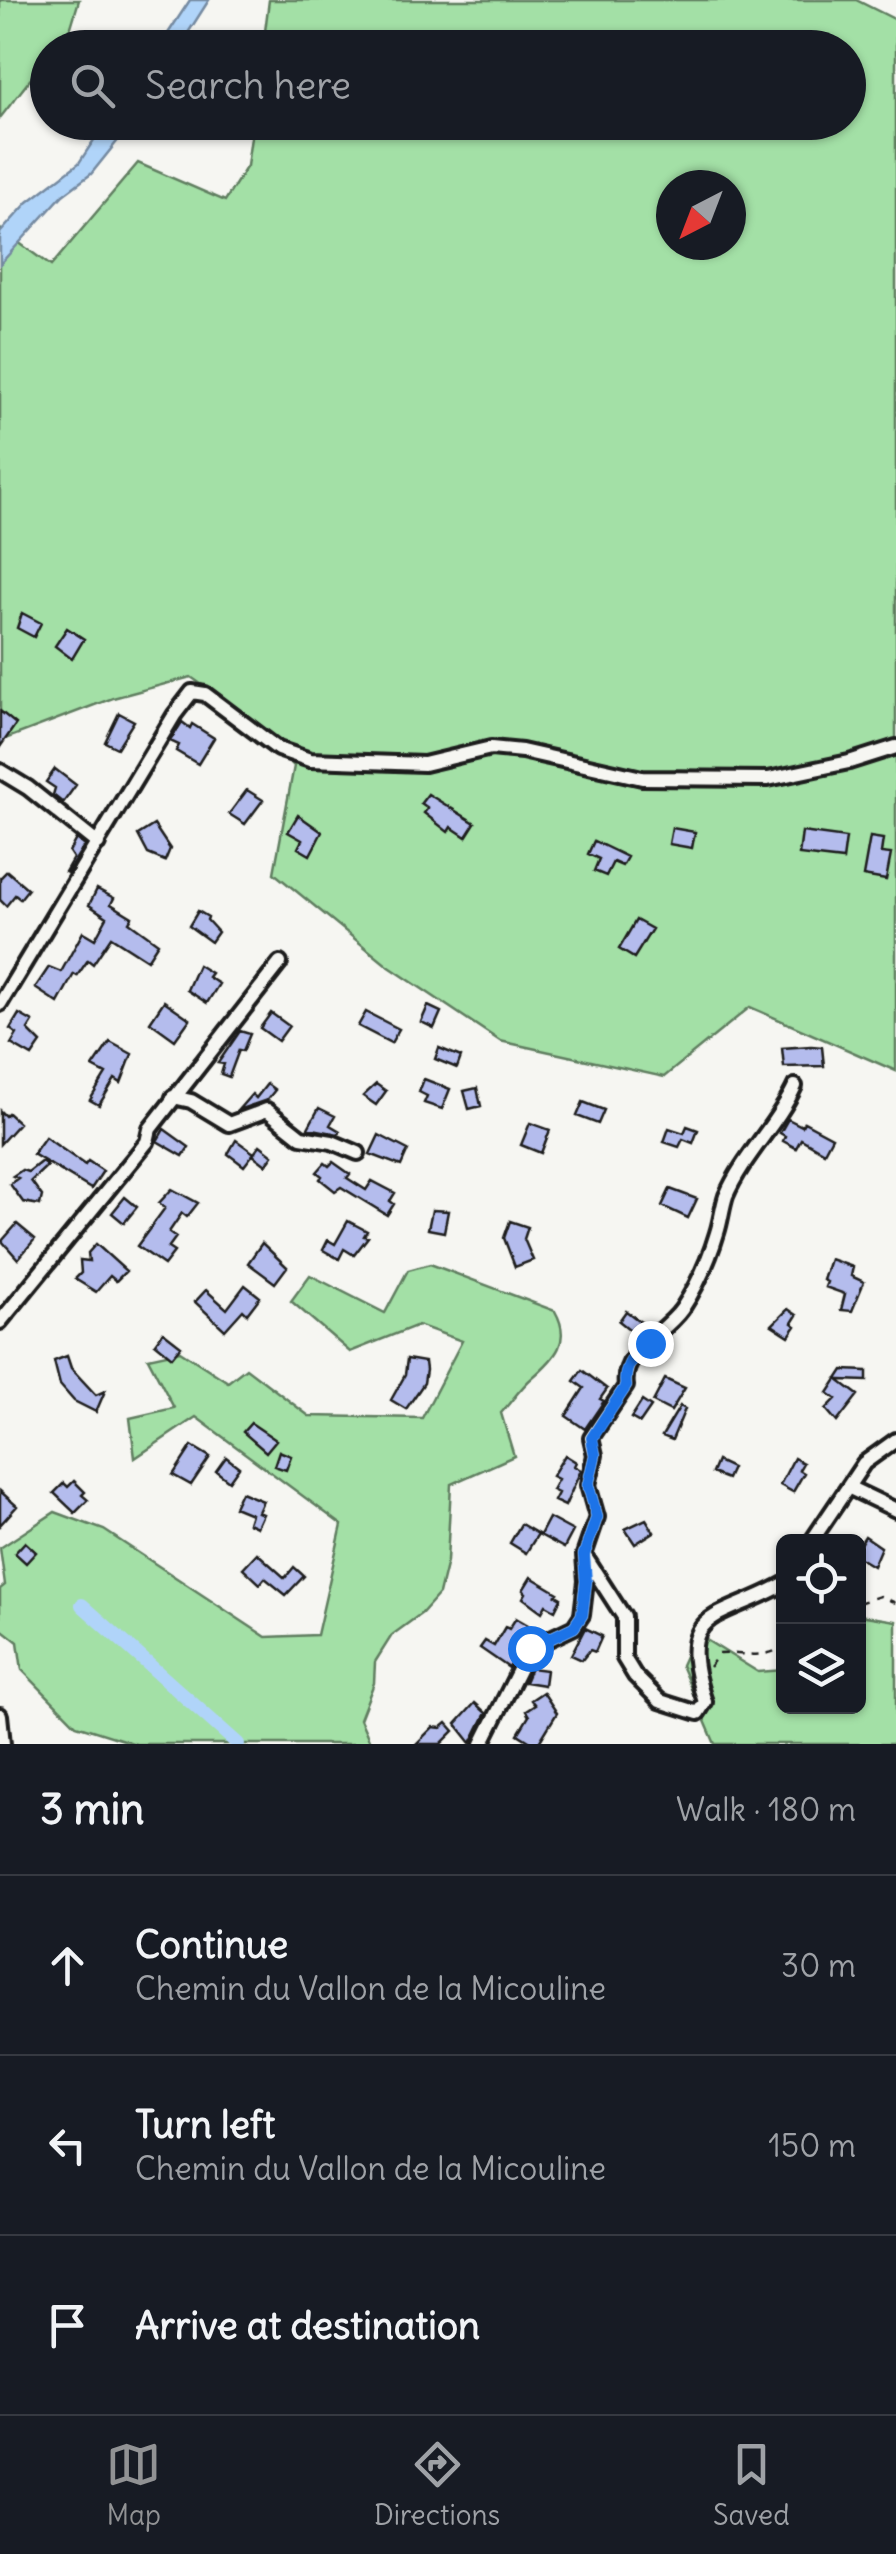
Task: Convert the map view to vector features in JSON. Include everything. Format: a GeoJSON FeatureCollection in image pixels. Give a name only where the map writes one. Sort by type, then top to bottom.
{"type":"FeatureCollection","features":[{"type":"Feature","properties":{"kind":"street"},"geometry":{"type":"LineString","coordinates":[[0,1004],[192,692],[205,694],[278,749],[310,760],[424,764],[491,748],[522,751],[642,778],[768,779],[849,762],[896,747]]}},
{"type":"Feature","properties":{"kind":"street"},"geometry":{"type":"LineString","coordinates":[[0,771],[28,788],[98,844]]}},
{"type":"Feature","properties":{"kind":"street"},"geometry":{"type":"LineString","coordinates":[[0,1322],[148,1142],[150,1129],[280,963]]}},
{"type":"Feature","properties":{"kind":"street"},"geometry":{"type":"LineString","coordinates":[[482,1744],[530,1648],[579,1622],[585,1600],[584,1555],[597,1517],[588,1485],[595,1455],[592,1438],[626,1386],[624,1374],[631,1360],[681,1310],[694,1289],[718,1231],[727,1195],[796,1086]]}},
{"type":"Feature","properties":{"kind":"street"},"geometry":{"type":"LineString","coordinates":[[173,1098],[191,1101],[229,1124],[266,1110],[301,1137],[332,1142],[358,1154]]}},
{"type":"Feature","properties":{"kind":"street"},"geometry":{"type":"LineString","coordinates":[[817,1534],[864,1463],[896,1440]]}},
{"type":"Feature","properties":{"kind":"street"},"geometry":{"type":"LineString","coordinates":[[848,1487],[896,1510]]}},
{"type":"Feature","properties":{"kind":"street"},"geometry":{"type":"LineString","coordinates":[[584,1555],[624,1616],[624,1658],[635,1676],[660,1700],[698,1712],[705,1702],[692,1645],[699,1628],[712,1616],[776,1588]]}},
{"type":"Feature","properties":{"kind":"street"},"geometry":{"type":"LineString","coordinates":[[0,1716],[3,1744]]}},
{"type":"Feature","properties":{"kind":"path"},"geometry":{"type":"LineString","coordinates":[[866,1600],[880,1596],[896,1603]]}},
{"type":"Feature","properties":{"kind":"path"},"geometry":{"type":"LineString","coordinates":[[697,1679],[718,1654],[757,1658],[776,1650]]}},
{"type":"Feature","properties":{"kind":"green space"},"geometry":{"type":"Polygon","coordinates":[[[0,0],[79,0],[70,30],[30,30],[30,80],[0,118],[0,0]]]}},
{"type":"Feature","properties":{"kind":"green space"},"geometry":{"type":"Polygon","coordinates":[[[269,0],[856,0],[896,20],[896,1071],[750,1007],[664,1077],[500,1041],[388,966],[274,873],[294,766],[235,708],[191,677],[113,698],[0,741],[0,229],[51,266],[138,163],[225,201],[247,166],[251,140],[866,140],[866,30],[265,30],[269,0]]]}},
{"type":"Feature","properties":{"kind":"green space"},"geometry":{"type":"Polygon","coordinates":[[[430,1264],[555,1311],[561,1340],[554,1356],[501,1413],[514,1456],[451,1484],[447,1561],[439,1594],[422,1613],[392,1635],[375,1662],[374,1683],[360,1719],[371,1744],[136,1744],[76,1725],[22,1670],[18,1642],[0,1628],[0,1589],[5,1585],[0,1548],[55,1512],[104,1530],[266,1637],[317,1635],[342,1525],[196,1417],[135,1458],[130,1418],[174,1408],[148,1358],[180,1351],[228,1382],[246,1368],[309,1416],[422,1418],[462,1341],[418,1325],[350,1352],[291,1301],[310,1275],[385,1313],[408,1270],[430,1264]]]}},
{"type":"Feature","properties":{"kind":"green space"},"geometry":{"type":"Polygon","coordinates":[[[866,1616],[896,1621],[896,1744],[715,1744],[681,1665],[689,1647],[703,1638],[758,1672],[776,1671],[776,1714],[866,1714],[866,1616]]]}},
{"type":"Feature","properties":{"kind":"water"},"geometry":{"type":"Polygon","coordinates":[[[190,0],[209,0],[190,30],[170,30],[190,0]]]}},
{"type":"Feature","properties":{"kind":"water"},"geometry":{"type":"Polygon","coordinates":[[[94,140],[118,140],[91,174],[63,195],[0,264],[0,233],[28,202],[79,163],[94,140]]]}},
{"type":"Feature","properties":{"kind":"building"},"geometry":{"type":"Polygon","coordinates":[[[22,613],[41,623],[34,637],[17,628],[22,613]]]}},
{"type":"Feature","properties":{"kind":"building"},"geometry":{"type":"Polygon","coordinates":[[[67,628],[84,639],[72,659],[55,646],[67,628]]]}},
{"type":"Feature","properties":{"kind":"building"},"geometry":{"type":"Polygon","coordinates":[[[0,711],[16,724],[0,747],[0,711]]]}},
{"type":"Feature","properties":{"kind":"building"},"geometry":{"type":"Polygon","coordinates":[[[119,713],[134,721],[117,748],[105,742],[119,713]]]}},
{"type":"Feature","properties":{"kind":"building"},"geometry":{"type":"Polygon","coordinates":[[[182,722],[214,738],[198,764],[176,751],[179,745],[170,741],[182,722]]]}},
{"type":"Feature","properties":{"kind":"building"},"geometry":{"type":"Polygon","coordinates":[[[55,769],[76,785],[63,803],[53,795],[55,788],[46,782],[55,769]]]}},
{"type":"Feature","properties":{"kind":"building"},"geometry":{"type":"Polygon","coordinates":[[[247,790],[263,800],[245,824],[229,814],[247,790]]]}},
{"type":"Feature","properties":{"kind":"building"},"geometry":{"type":"Polygon","coordinates":[[[428,794],[475,823],[466,837],[451,827],[448,832],[424,813],[428,808],[421,803],[428,794]]]}},
{"type":"Feature","properties":{"kind":"building"},"geometry":{"type":"Polygon","coordinates":[[[298,815],[322,832],[310,855],[298,848],[302,840],[288,832],[298,815]]]}},
{"type":"Feature","properties":{"kind":"building"},"geometry":{"type":"Polygon","coordinates":[[[154,825],[170,849],[165,861],[148,854],[138,835],[154,825]]]}},
{"type":"Feature","properties":{"kind":"building"},"geometry":{"type":"Polygon","coordinates":[[[672,828],[695,832],[692,848],[669,844],[672,828]]]}},
{"type":"Feature","properties":{"kind":"building"},"geometry":{"type":"Polygon","coordinates":[[[802,832],[846,838],[843,860],[799,855],[802,832]]]}},
{"type":"Feature","properties":{"kind":"building"},"geometry":{"type":"Polygon","coordinates":[[[870,837],[883,839],[881,853],[891,854],[886,880],[863,876],[870,837]]]}},
{"type":"Feature","properties":{"kind":"building"},"geometry":{"type":"Polygon","coordinates":[[[76,839],[84,846],[67,873],[73,858],[69,852],[76,839]]]}},
{"type":"Feature","properties":{"kind":"building"},"geometry":{"type":"Polygon","coordinates":[[[594,841],[627,857],[622,866],[613,862],[606,876],[594,871],[599,859],[588,854],[594,841]]]}},
{"type":"Feature","properties":{"kind":"building"},"geometry":{"type":"Polygon","coordinates":[[[7,871],[28,889],[20,899],[15,895],[6,906],[0,900],[0,878],[7,871]]]}},
{"type":"Feature","properties":{"kind":"building"},"geometry":{"type":"Polygon","coordinates":[[[97,889],[114,898],[111,904],[132,917],[129,922],[158,943],[147,960],[111,937],[93,964],[88,960],[77,976],[74,974],[58,1003],[35,988],[49,967],[61,972],[83,932],[95,939],[107,917],[89,905],[97,889]]]}},
{"type":"Feature","properties":{"kind":"building"},"geometry":{"type":"Polygon","coordinates":[[[198,911],[208,917],[218,932],[211,942],[189,926],[198,911]]]}},
{"type":"Feature","properties":{"kind":"building"},"geometry":{"type":"Polygon","coordinates":[[[636,920],[652,929],[634,958],[619,949],[636,920]]]}},
{"type":"Feature","properties":{"kind":"building"},"geometry":{"type":"Polygon","coordinates":[[[198,965],[219,984],[207,1003],[187,990],[198,965]]]}},
{"type":"Feature","properties":{"kind":"building"},"geometry":{"type":"Polygon","coordinates":[[[164,1001],[190,1019],[175,1040],[150,1022],[164,1001]]]}},
{"type":"Feature","properties":{"kind":"building"},"geometry":{"type":"Polygon","coordinates":[[[428,1006],[441,1012],[434,1028],[421,1022],[428,1006]]]}},
{"type":"Feature","properties":{"kind":"building"},"geometry":{"type":"Polygon","coordinates":[[[366,1012],[399,1029],[391,1043],[358,1026],[366,1012]]]}},
{"type":"Feature","properties":{"kind":"building"},"geometry":{"type":"Polygon","coordinates":[[[271,1013],[289,1026],[278,1041],[260,1028],[271,1013]]]}},
{"type":"Feature","properties":{"kind":"building"},"geometry":{"type":"Polygon","coordinates":[[[19,1014],[33,1022],[28,1030],[41,1043],[32,1056],[11,1044],[17,1034],[10,1029],[19,1014]]]}},
{"type":"Feature","properties":{"kind":"building"},"geometry":{"type":"Polygon","coordinates":[[[240,1031],[250,1034],[229,1077],[221,1074],[224,1064],[218,1063],[240,1031]]]}},
{"type":"Feature","properties":{"kind":"building"},"geometry":{"type":"Polygon","coordinates":[[[110,1042],[132,1054],[121,1083],[115,1079],[99,1105],[90,1100],[106,1074],[93,1067],[110,1042]]]}},
{"type":"Feature","properties":{"kind":"building"},"geometry":{"type":"Polygon","coordinates":[[[822,1047],[824,1066],[784,1067],[782,1048],[822,1047]]]}},
{"type":"Feature","properties":{"kind":"building"},"geometry":{"type":"Polygon","coordinates":[[[439,1048],[461,1057],[457,1068],[435,1059],[439,1048]]]}},
{"type":"Feature","properties":{"kind":"building"},"geometry":{"type":"Polygon","coordinates":[[[424,1079],[450,1089],[442,1109],[424,1103],[427,1096],[419,1092],[424,1079]]]}},
{"type":"Feature","properties":{"kind":"building"},"geometry":{"type":"Polygon","coordinates":[[[267,1084],[275,1090],[267,1100],[238,1110],[252,1094],[256,1098],[267,1084]]]}},
{"type":"Feature","properties":{"kind":"building"},"geometry":{"type":"Polygon","coordinates":[[[376,1084],[386,1091],[376,1105],[363,1096],[376,1084]]]}},
{"type":"Feature","properties":{"kind":"building"},"geometry":{"type":"Polygon","coordinates":[[[477,1088],[481,1106],[469,1109],[464,1091],[477,1088]]]}},
{"type":"Feature","properties":{"kind":"building"},"geometry":{"type":"Polygon","coordinates":[[[583,1102],[604,1110],[598,1124],[577,1116],[583,1102]]]}},
{"type":"Feature","properties":{"kind":"building"},"geometry":{"type":"Polygon","coordinates":[[[319,1108],[335,1116],[330,1125],[340,1131],[338,1134],[308,1128],[319,1108]]]}},
{"type":"Feature","properties":{"kind":"building"},"geometry":{"type":"Polygon","coordinates":[[[0,1111],[19,1123],[0,1144],[0,1111]]]}},
{"type":"Feature","properties":{"kind":"building"},"geometry":{"type":"Polygon","coordinates":[[[788,1119],[802,1126],[804,1122],[832,1137],[824,1152],[801,1139],[796,1148],[783,1141],[785,1136],[780,1133],[788,1119]]]}},
{"type":"Feature","properties":{"kind":"building"},"geometry":{"type":"Polygon","coordinates":[[[530,1123],[550,1130],[541,1153],[521,1145],[530,1123]]]}},
{"type":"Feature","properties":{"kind":"building"},"geometry":{"type":"Polygon","coordinates":[[[687,1126],[698,1130],[693,1143],[683,1139],[679,1147],[664,1142],[669,1128],[684,1133],[687,1126]]]}},
{"type":"Feature","properties":{"kind":"building"},"geometry":{"type":"Polygon","coordinates":[[[164,1129],[189,1147],[183,1156],[157,1141],[164,1129]]]}},
{"type":"Feature","properties":{"kind":"building"},"geometry":{"type":"Polygon","coordinates":[[[379,1135],[408,1150],[401,1166],[370,1154],[379,1135]]]}},
{"type":"Feature","properties":{"kind":"building"},"geometry":{"type":"Polygon","coordinates":[[[45,1137],[85,1165],[88,1161],[103,1171],[91,1189],[33,1154],[45,1137]]]}},
{"type":"Feature","properties":{"kind":"building"},"geometry":{"type":"Polygon","coordinates":[[[236,1140],[254,1153],[244,1166],[228,1154],[236,1140]]]}},
{"type":"Feature","properties":{"kind":"building"},"geometry":{"type":"Polygon","coordinates":[[[260,1145],[273,1155],[266,1165],[253,1155],[260,1145]]]}},
{"type":"Feature","properties":{"kind":"building"},"geometry":{"type":"Polygon","coordinates":[[[42,1161],[47,1166],[31,1181],[42,1196],[40,1205],[23,1202],[10,1184],[18,1178],[13,1176],[22,1170],[28,1172],[42,1161]]]}},
{"type":"Feature","properties":{"kind":"building"},"geometry":{"type":"Polygon","coordinates":[[[333,1162],[350,1174],[347,1178],[366,1190],[372,1181],[395,1193],[387,1215],[341,1187],[335,1191],[320,1179],[322,1176],[317,1172],[325,1163],[329,1166],[333,1162]]]}},
{"type":"Feature","properties":{"kind":"building"},"geometry":{"type":"Polygon","coordinates":[[[172,1189],[198,1203],[187,1217],[182,1213],[169,1232],[176,1237],[168,1248],[174,1252],[164,1265],[137,1246],[165,1208],[159,1203],[172,1189]]]}},
{"type":"Feature","properties":{"kind":"building"},"geometry":{"type":"Polygon","coordinates":[[[670,1189],[697,1199],[688,1218],[662,1206],[670,1189]]]}},
{"type":"Feature","properties":{"kind":"building"},"geometry":{"type":"Polygon","coordinates":[[[125,1197],[137,1207],[124,1223],[112,1213],[125,1197]]]}},
{"type":"Feature","properties":{"kind":"building"},"geometry":{"type":"Polygon","coordinates":[[[432,1210],[448,1211],[444,1232],[428,1229],[432,1210]]]}},
{"type":"Feature","properties":{"kind":"building"},"geometry":{"type":"Polygon","coordinates":[[[348,1221],[367,1231],[364,1236],[368,1237],[354,1255],[344,1249],[339,1259],[323,1250],[328,1240],[335,1244],[348,1221]]]}},
{"type":"Feature","properties":{"kind":"building"},"geometry":{"type":"Polygon","coordinates":[[[510,1221],[528,1227],[524,1239],[533,1260],[515,1267],[504,1238],[510,1221]]]}},
{"type":"Feature","properties":{"kind":"building"},"geometry":{"type":"Polygon","coordinates":[[[17,1224],[35,1239],[18,1259],[2,1241],[17,1224]]]}},
{"type":"Feature","properties":{"kind":"building"},"geometry":{"type":"Polygon","coordinates":[[[262,1243],[287,1267],[275,1283],[248,1263],[262,1243]]]}},
{"type":"Feature","properties":{"kind":"building"},"geometry":{"type":"Polygon","coordinates":[[[96,1244],[126,1271],[116,1281],[110,1276],[96,1292],[75,1279],[81,1273],[80,1260],[89,1261],[88,1253],[96,1244]]]}},
{"type":"Feature","properties":{"kind":"building"},"geometry":{"type":"Polygon","coordinates":[[[830,1259],[853,1267],[851,1276],[864,1282],[852,1311],[841,1310],[845,1294],[825,1287],[827,1282],[823,1280],[830,1259]]]}},
{"type":"Feature","properties":{"kind":"building"},"geometry":{"type":"Polygon","coordinates":[[[245,1285],[260,1297],[247,1314],[243,1310],[225,1330],[195,1302],[206,1290],[227,1309],[245,1285]]]}},
{"type":"Feature","properties":{"kind":"building"},"geometry":{"type":"Polygon","coordinates":[[[788,1309],[797,1315],[789,1336],[772,1325],[788,1309]]]}},
{"type":"Feature","properties":{"kind":"building"},"geometry":{"type":"Polygon","coordinates":[[[626,1311],[642,1323],[634,1333],[619,1321],[626,1311]]]}},
{"type":"Feature","properties":{"kind":"building"},"geometry":{"type":"Polygon","coordinates":[[[163,1332],[181,1346],[172,1357],[155,1343],[163,1332]]]}},
{"type":"Feature","properties":{"kind":"building"},"geometry":{"type":"Polygon","coordinates":[[[67,1356],[71,1368],[96,1395],[105,1391],[96,1412],[74,1401],[60,1385],[54,1361],[67,1356]]]}},
{"type":"Feature","properties":{"kind":"building"},"geometry":{"type":"Polygon","coordinates":[[[407,1359],[425,1362],[426,1370],[424,1383],[406,1409],[391,1400],[405,1375],[407,1359]]]}},
{"type":"Feature","properties":{"kind":"building"},"geometry":{"type":"Polygon","coordinates":[[[582,1370],[607,1389],[600,1399],[604,1401],[585,1429],[566,1416],[584,1388],[574,1381],[582,1370]]]}},
{"type":"Feature","properties":{"kind":"building"},"geometry":{"type":"Polygon","coordinates":[[[843,1370],[867,1371],[867,1381],[838,1380],[858,1395],[837,1422],[826,1409],[836,1399],[828,1393],[843,1370]]]}},
{"type":"Feature","properties":{"kind":"building"},"geometry":{"type":"Polygon","coordinates":[[[665,1379],[685,1388],[671,1411],[653,1402],[665,1379]]]}},
{"type":"Feature","properties":{"kind":"building"},"geometry":{"type":"Polygon","coordinates":[[[642,1401],[651,1407],[640,1423],[631,1418],[642,1401]]]}},
{"type":"Feature","properties":{"kind":"building"},"geometry":{"type":"Polygon","coordinates":[[[680,1406],[685,1409],[672,1440],[662,1436],[680,1406]]]}},
{"type":"Feature","properties":{"kind":"building"},"geometry":{"type":"Polygon","coordinates":[[[251,1423],[276,1440],[266,1452],[243,1432],[251,1423]]]}},
{"type":"Feature","properties":{"kind":"building"},"geometry":{"type":"Polygon","coordinates":[[[192,1446],[210,1457],[191,1485],[173,1475],[192,1446]]]}},
{"type":"Feature","properties":{"kind":"building"},"geometry":{"type":"Polygon","coordinates":[[[279,1451],[291,1456],[286,1470],[274,1466],[279,1451]]]}},
{"type":"Feature","properties":{"kind":"building"},"geometry":{"type":"Polygon","coordinates":[[[565,1455],[581,1470],[565,1506],[554,1501],[558,1493],[552,1490],[558,1479],[552,1476],[565,1455]]]}},
{"type":"Feature","properties":{"kind":"building"},"geometry":{"type":"Polygon","coordinates":[[[226,1457],[239,1467],[229,1481],[216,1471],[226,1457]]]}},
{"type":"Feature","properties":{"kind":"building"},"geometry":{"type":"Polygon","coordinates":[[[794,1458],[803,1463],[799,1470],[804,1473],[793,1492],[780,1485],[794,1458]]]}},
{"type":"Feature","properties":{"kind":"building"},"geometry":{"type":"Polygon","coordinates":[[[717,1461],[732,1468],[727,1479],[712,1473],[717,1461]]]}},
{"type":"Feature","properties":{"kind":"building"},"geometry":{"type":"Polygon","coordinates":[[[74,1481],[88,1500],[75,1513],[54,1493],[64,1483],[68,1487],[74,1481]]]}},
{"type":"Feature","properties":{"kind":"building"},"geometry":{"type":"Polygon","coordinates":[[[0,1491],[17,1506],[0,1525],[0,1491]]]}},
{"type":"Feature","properties":{"kind":"building"},"geometry":{"type":"Polygon","coordinates":[[[241,1492],[263,1501],[257,1527],[248,1523],[251,1514],[234,1507],[241,1492]]]}},
{"type":"Feature","properties":{"kind":"building"},"geometry":{"type":"Polygon","coordinates":[[[549,1518],[573,1531],[564,1548],[540,1535],[549,1518]]]}},
{"type":"Feature","properties":{"kind":"building"},"geometry":{"type":"Polygon","coordinates":[[[646,1519],[654,1532],[635,1544],[625,1529],[646,1519]]]}},
{"type":"Feature","properties":{"kind":"building"},"geometry":{"type":"Polygon","coordinates":[[[521,1524],[538,1534],[526,1553],[510,1543],[521,1524]]]}},
{"type":"Feature","properties":{"kind":"building"},"geometry":{"type":"Polygon","coordinates":[[[866,1537],[881,1547],[873,1566],[866,1562],[866,1537]]]}},
{"type":"Feature","properties":{"kind":"building"},"geometry":{"type":"Polygon","coordinates":[[[25,1542],[36,1552],[26,1563],[15,1553],[25,1542]]]}},
{"type":"Feature","properties":{"kind":"building"},"geometry":{"type":"Polygon","coordinates":[[[257,1553],[285,1578],[294,1567],[304,1576],[286,1595],[265,1578],[260,1584],[243,1568],[257,1553]]]}},
{"type":"Feature","properties":{"kind":"building"},"geometry":{"type":"Polygon","coordinates":[[[531,1577],[558,1593],[561,1598],[555,1610],[546,1605],[542,1612],[523,1598],[531,1577]]]}},
{"type":"Feature","properties":{"kind":"building"},"geometry":{"type":"Polygon","coordinates":[[[516,1618],[528,1625],[510,1656],[514,1659],[509,1668],[480,1648],[485,1641],[494,1646],[505,1627],[509,1629],[516,1618]]]}},
{"type":"Feature","properties":{"kind":"building"},"geometry":{"type":"Polygon","coordinates":[[[585,1628],[602,1636],[595,1652],[590,1650],[582,1660],[571,1655],[585,1628]]]}},
{"type":"Feature","properties":{"kind":"building"},"geometry":{"type":"Polygon","coordinates":[[[531,1668],[546,1670],[544,1685],[525,1682],[531,1668]]]}},
{"type":"Feature","properties":{"kind":"building"},"geometry":{"type":"Polygon","coordinates":[[[543,1692],[557,1713],[538,1744],[534,1744],[518,1734],[529,1716],[526,1711],[535,1705],[531,1700],[543,1692]]]}},
{"type":"Feature","properties":{"kind":"building"},"geometry":{"type":"Polygon","coordinates":[[[475,1703],[486,1713],[471,1743],[456,1724],[475,1703]]]}},
{"type":"Feature","properties":{"kind":"building"},"geometry":{"type":"Polygon","coordinates":[[[447,1723],[454,1731],[441,1744],[416,1744],[433,1727],[441,1728],[447,1723]]]}},
{"type":"Feature","properties":{"kind":"waterway"},"geometry":{"type":"LineString","coordinates":[[82,1605],[238,1744]]}},
{"type":"Feature","properties":{"kind":"route"},"geometry":{"type":"LineString","coordinates":[[530,1648],[574,1627],[582,1615],[584,1555],[597,1517],[588,1485],[595,1455],[592,1438],[626,1386],[624,1374],[631,1360],[650,1343]]}}]}
